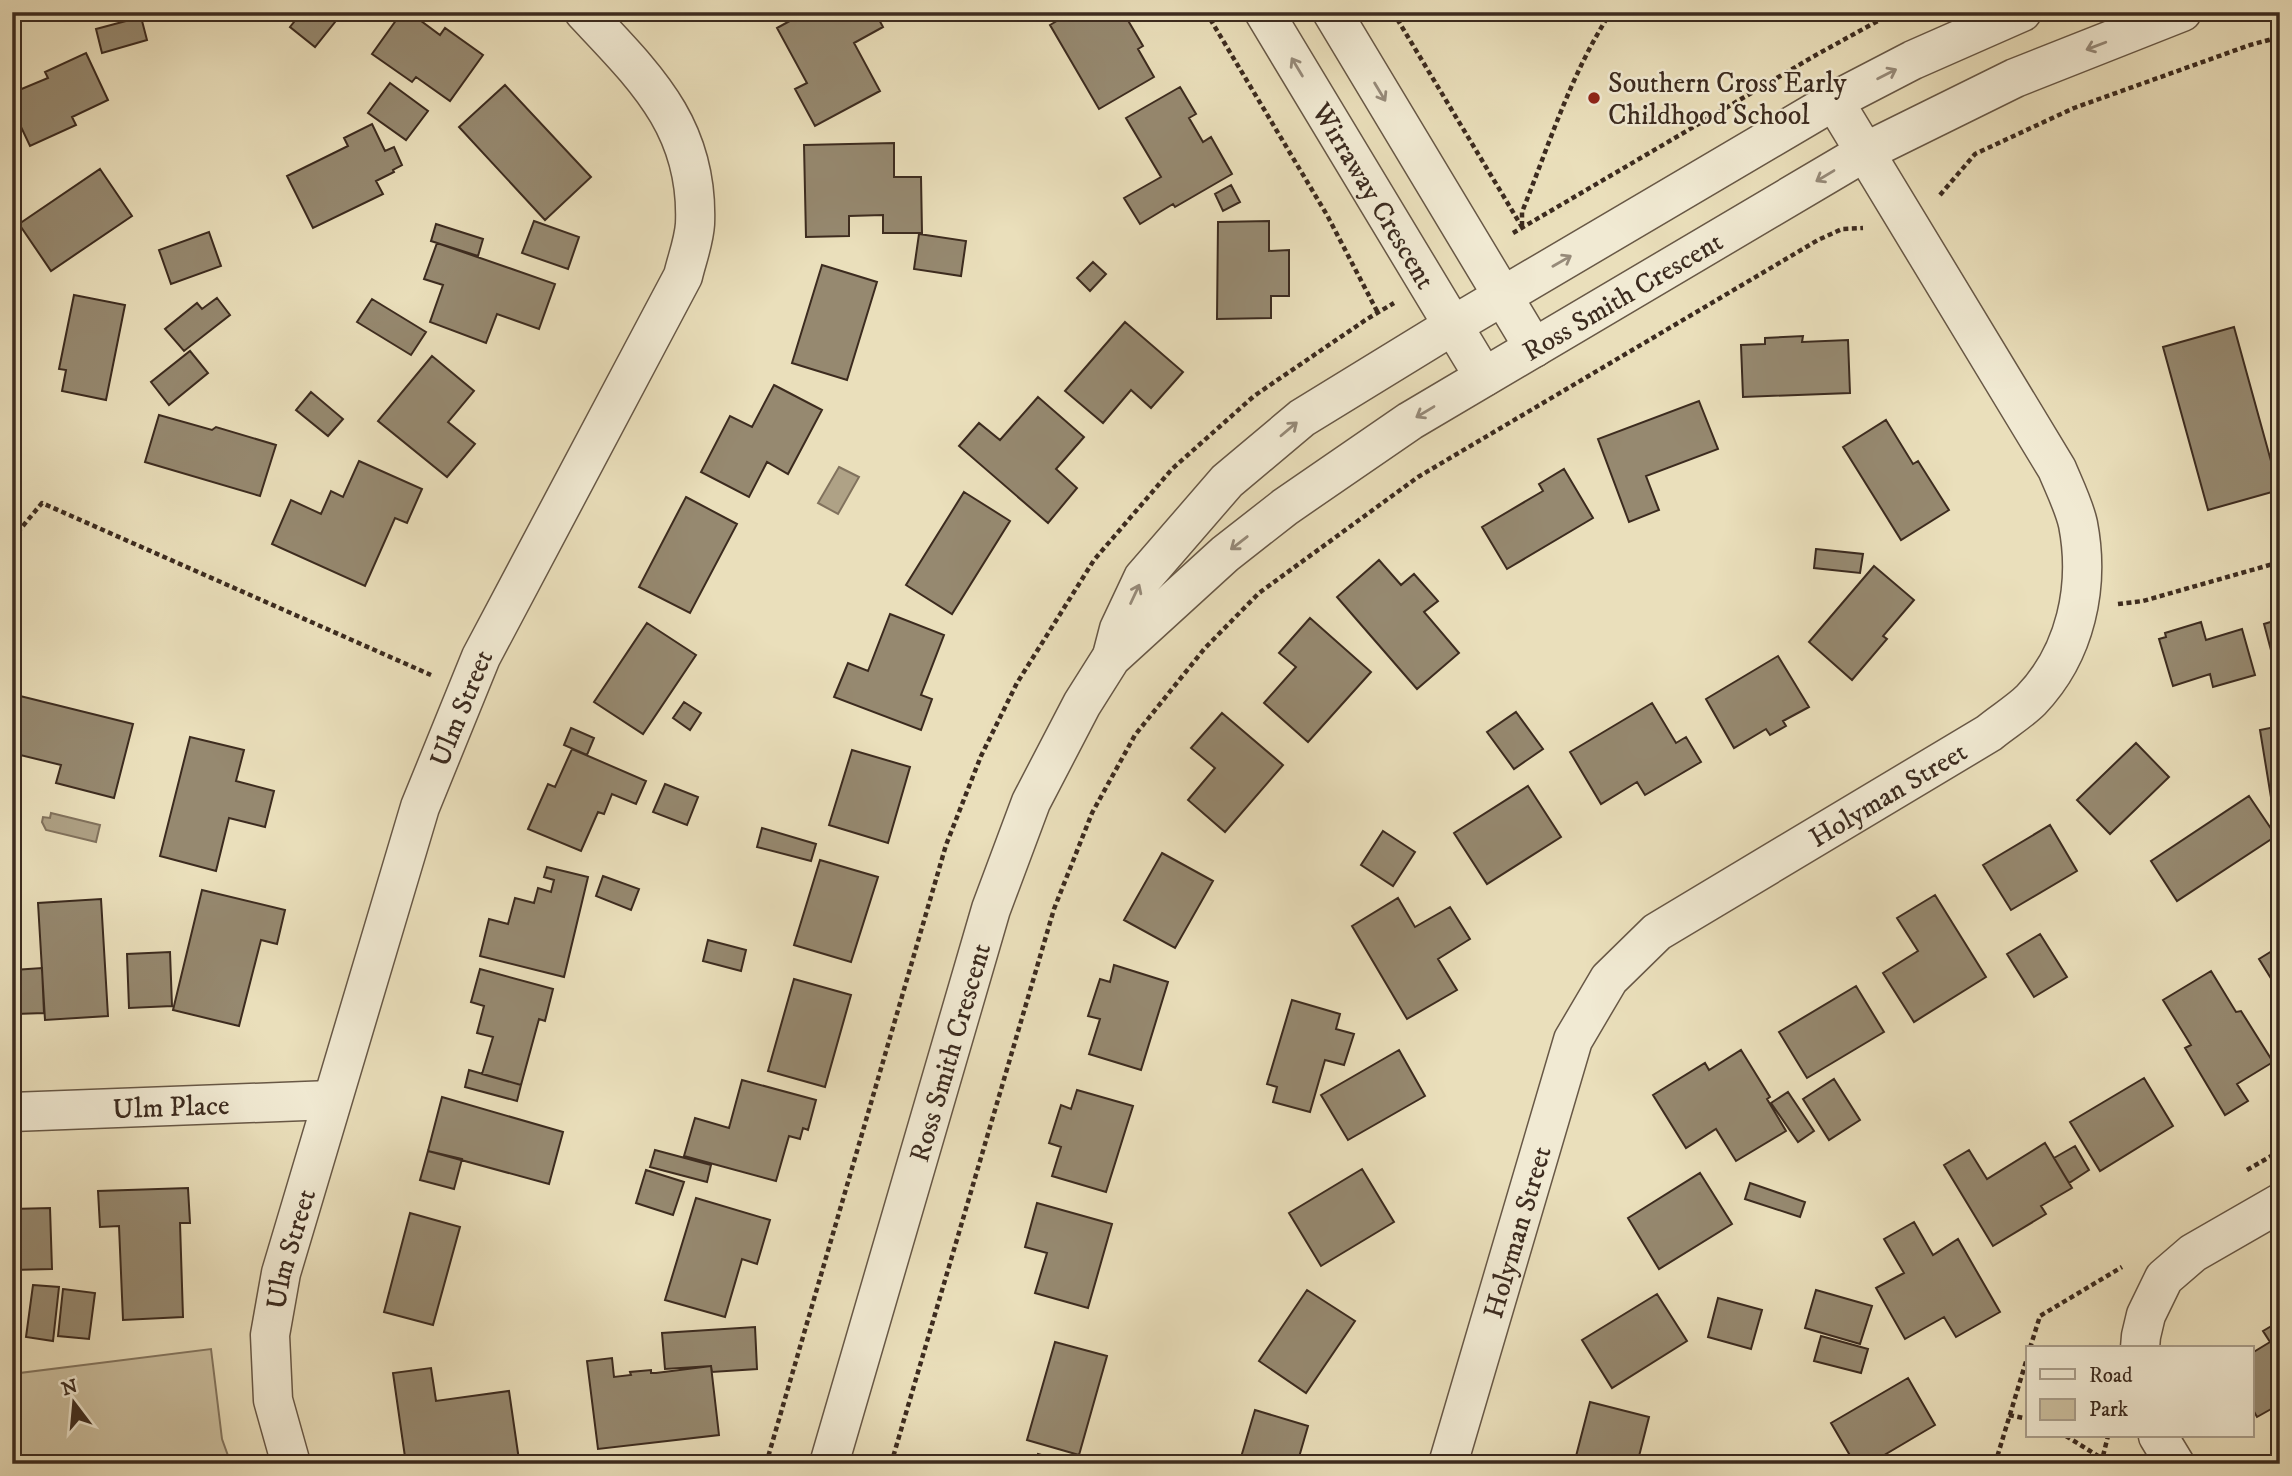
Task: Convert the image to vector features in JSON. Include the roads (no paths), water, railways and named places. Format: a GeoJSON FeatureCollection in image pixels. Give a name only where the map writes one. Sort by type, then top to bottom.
{"type":"FeatureCollection","features":[{"type":"Feature","properties":{"kind":"street","name":"Ulm Street"},"geometry":{"type":"LineString","coordinates":[[291,1464],[273,1400],[270,1335],[281,1273],[420,807],[481,657],[683,276],[695,225],[691,170],[673,118],[643,75],[584,12]]}},
{"type":"Feature","properties":{"kind":"street","name":"Wirraway Crescent"},"geometry":{"type":"LineString","coordinates":[[1264,12],[1484,377]]}},
{"type":"Feature","properties":{"kind":"street","name":"Wirraway Crescent"},"geometry":{"type":"LineString","coordinates":[[1332,12],[1534,348]]}},
{"type":"Feature","properties":{"kind":"street","name":"Ross Smith Crescent"},"geometry":{"type":"LineString","coordinates":[[1111,658],[1119,629],[1143,578],[1227,481],[1302,418],[1452,326],[1834,101],[1913,60],[2022,12]]}},
{"type":"Feature","properties":{"kind":"street","name":"Ross Smith Crescent"},"geometry":{"type":"LineString","coordinates":[[829,1464],[991,909],[1031,802],[1082,704],[1111,658],[1225,554],[1284,507],[1410,421],[1865,152],[2015,78],[2182,12]]}},
{"type":"Feature","properties":{"kind":"street","name":"Holyman Street"},"geometry":{"type":"LineString","coordinates":[[1448,1464],[1573,1040],[1609,979],[1657,932],[1989,733],[2030,700],[2048,679],[2073,634],[2083,580],[2078,523],[2057,469],[1834,101]]}},
{"type":"Feature","properties":{"kind":"street","name":"Ulm Place"},"geometry":{"type":"LineString","coordinates":[[12,1112],[331,1100]]}},
{"type":"Feature","properties":{"kind":"street"},"geometry":{"type":"LineString","coordinates":[[2140,1346],[2146,1315],[2164,1278],[2193,1253],[2280,1203]]}},
{"type":"Feature","properties":{"kind":"street"},"geometry":{"type":"LineString","coordinates":[[2159,1438],[2175,1464]]}},
{"type":"Feature","properties":{"kind":"place","name":"Southern Cross Early Childhood School"},"geometry":{"type":"Point","coordinates":[1594,98]}}]}
